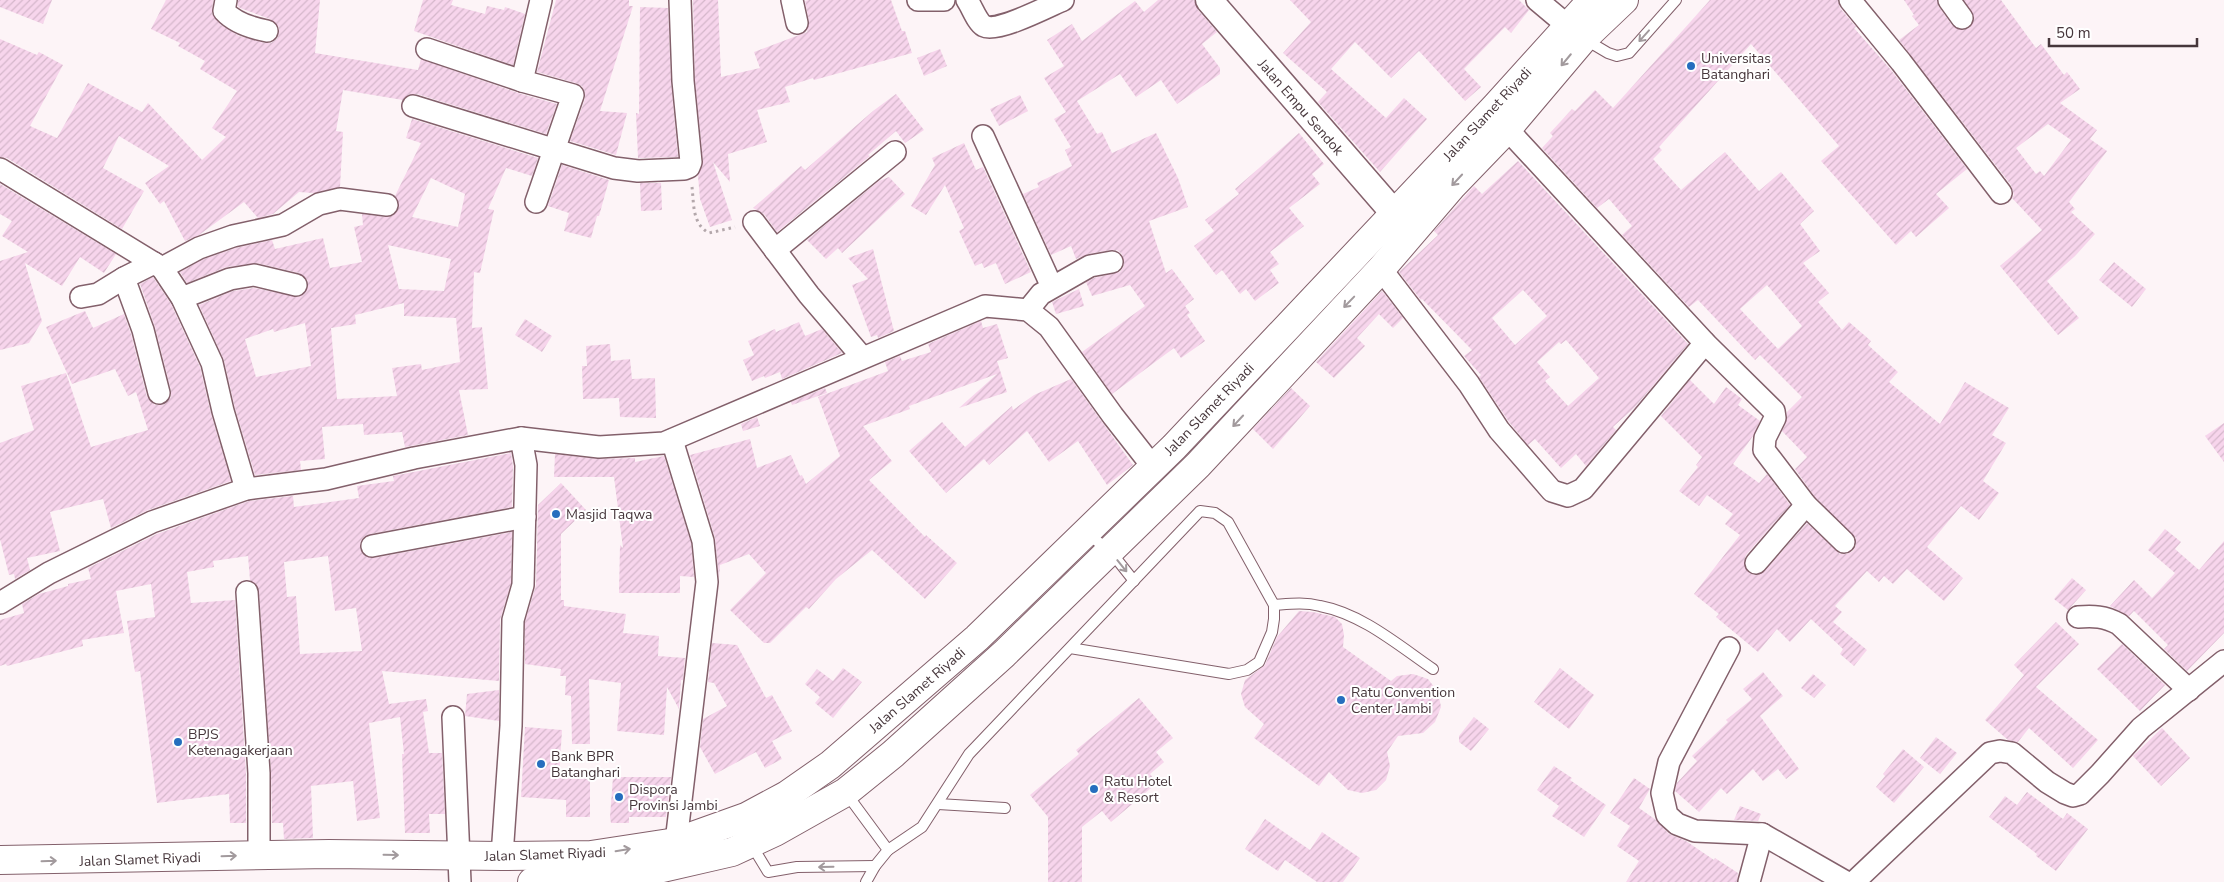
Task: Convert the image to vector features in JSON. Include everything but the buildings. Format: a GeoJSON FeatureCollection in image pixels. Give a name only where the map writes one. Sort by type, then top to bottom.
{"type":"FeatureCollection","features":[{"type":"Feature","properties":{"kind":"main road","name":"Jalan Slamet Riyadi"},"geometry":{"type":"LineString","coordinates":[[532,882],[632,875],[732,852],[775,832],[846,792],[893,754],[1004,654],[1198,465],[1381,268],[1453,184],[1507,129],[1576,32],[1592,0]]}},
{"type":"Feature","properties":{"kind":"main road","name":"Jalan Slamet Riyadi"},"geometry":{"type":"LineString","coordinates":[[0,860],[259,855],[460,869],[502,856],[591,855],[676,842],[746,817],[786,795],[830,765],[977,638],[1174,447],[1496,106],[1576,32],[1624,0]]}},
{"type":"Feature","properties":{"kind":"main road"},"geometry":{"type":"LineString","coordinates":[[1174,447],[1198,465]]}},
{"type":"Feature","properties":{"kind":"street"},"geometry":{"type":"LineString","coordinates":[[226,0],[224,11],[232,19],[254,28],[267,30]]}},
{"type":"Feature","properties":{"kind":"street"},"geometry":{"type":"LineString","coordinates":[[522,81],[541,0]]}},
{"type":"Feature","properties":{"kind":"street"},"geometry":{"type":"LineString","coordinates":[[413,106],[614,168],[638,171],[684,169],[689,166],[680,0]]}},
{"type":"Feature","properties":{"kind":"street"},"geometry":{"type":"LineString","coordinates":[[792,0],[797,23]]}},
{"type":"Feature","properties":{"kind":"street"},"geometry":{"type":"LineString","coordinates":[[918,0],[944,0]]}},
{"type":"Feature","properties":{"kind":"street"},"geometry":{"type":"LineString","coordinates":[[967,0],[982,25],[990,28],[1026,17],[1063,0]]}},
{"type":"Feature","properties":{"kind":"street","name":"Jalan Empu Sendok"},"geometry":{"type":"LineString","coordinates":[[1209,0],[1394,213]]}},
{"type":"Feature","properties":{"kind":"street"},"geometry":{"type":"LineString","coordinates":[[1537,0],[1576,32]]}},
{"type":"Feature","properties":{"kind":"street"},"geometry":{"type":"LineString","coordinates":[[1850,0],[1901,62],[2001,193]]}},
{"type":"Feature","properties":{"kind":"street"},"geometry":{"type":"LineString","coordinates":[[1948,0],[1962,18]]}},
{"type":"Feature","properties":{"kind":"street"},"geometry":{"type":"LineString","coordinates":[[427,49],[522,81],[573,95],[536,202]]}},
{"type":"Feature","properties":{"kind":"street"},"geometry":{"type":"LineString","coordinates":[[1507,129],[1705,343],[1774,411],[1775,418],[1765,438],[1764,450],[1806,505],[1844,542]]}},
{"type":"Feature","properties":{"kind":"street"},"geometry":{"type":"LineString","coordinates":[[984,136],[1052,287]]}},
{"type":"Feature","properties":{"kind":"street"},"geometry":{"type":"LineString","coordinates":[[775,250],[895,152]]}},
{"type":"Feature","properties":{"kind":"street"},"geometry":{"type":"LineString","coordinates":[[0,169],[158,266],[182,298],[212,363],[223,411],[246,489]]}},
{"type":"Feature","properties":{"kind":"street"},"geometry":{"type":"LineString","coordinates":[[81,297],[98,294],[124,278],[199,248],[233,236],[283,225],[319,204],[340,200],[387,205]]}},
{"type":"Feature","properties":{"kind":"street"},"geometry":{"type":"LineString","coordinates":[[754,222],[809,296],[862,357]]}},
{"type":"Feature","properties":{"kind":"street"},"geometry":{"type":"LineString","coordinates":[[1028,310],[1041,294],[1052,287],[1090,266],[1112,262]]}},
{"type":"Feature","properties":{"kind":"street"},"geometry":{"type":"LineString","coordinates":[[1381,268],[1457,368],[1498,430],[1552,491],[1568,496],[1583,489],[1705,343]]}},
{"type":"Feature","properties":{"kind":"street"},"geometry":{"type":"LineString","coordinates":[[182,298],[230,279],[254,275],[296,285]]}},
{"type":"Feature","properties":{"kind":"street"},"geometry":{"type":"LineString","coordinates":[[124,278],[144,330],[159,393]]}},
{"type":"Feature","properties":{"kind":"street"},"geometry":{"type":"LineString","coordinates":[[2,594],[152,522],[246,489],[326,479],[414,458],[521,438],[599,447],[664,443],[862,357],[986,306],[1028,310],[1049,327],[1113,416],[1153,467]]}},
{"type":"Feature","properties":{"kind":"street"},"geometry":{"type":"LineString","coordinates":[[502,856],[511,726],[513,620],[523,585],[526,465],[521,438]]}},
{"type":"Feature","properties":{"kind":"street"},"geometry":{"type":"LineString","coordinates":[[672,440],[703,541],[706,582],[676,842]]}},
{"type":"Feature","properties":{"kind":"street"},"geometry":{"type":"LineString","coordinates":[[1756,564],[1806,505]]}},
{"type":"Feature","properties":{"kind":"street"},"geometry":{"type":"LineString","coordinates":[[372,546],[525,517]]}},
{"type":"Feature","properties":{"kind":"street"},"geometry":{"type":"LineString","coordinates":[[247,592],[259,773],[259,855]]}},
{"type":"Feature","properties":{"kind":"street"},"geometry":{"type":"LineString","coordinates":[[2078,618],[2095,615],[2108,618],[2118,624],[2189,690]]}},
{"type":"Feature","properties":{"kind":"street"},"geometry":{"type":"LineString","coordinates":[[1729,648],[1669,762],[1662,793],[1667,815],[1677,824],[1695,831],[1705,833],[1762,834],[1846,882]]}},
{"type":"Feature","properties":{"kind":"street"},"geometry":{"type":"LineString","coordinates":[[1854,882],[1990,753],[2000,751],[2012,754],[2047,782],[2065,793],[2074,796],[2080,794],[2141,728],[2224,661]]}},
{"type":"Feature","properties":{"kind":"street"},"geometry":{"type":"LineString","coordinates":[[453,717],[460,869]]}},
{"type":"Feature","properties":{"kind":"street"},"geometry":{"type":"LineString","coordinates":[[1749,882],[1762,834]]}},
{"type":"Feature","properties":{"kind":"lane"},"geometry":{"type":"LineString","coordinates":[[1576,32],[1608,53],[1617,56],[1629,53],[1676,0]]}},
{"type":"Feature","properties":{"kind":"lane"},"geometry":{"type":"LineString","coordinates":[[866,882],[874,866],[888,850],[922,827],[969,754],[1070,648],[1200,512],[1215,513],[1228,522],[1274,605],[1272,632],[1259,662],[1247,670],[1229,674],[1070,648]]}},
{"type":"Feature","properties":{"kind":"lane"},"geometry":{"type":"LineString","coordinates":[[1086,532],[1110,552],[1134,581]]}},
{"type":"Feature","properties":{"kind":"lane"},"geometry":{"type":"LineString","coordinates":[[1274,605],[1303,604],[1338,610],[1376,630],[1434,669]]}},
{"type":"Feature","properties":{"kind":"lane"},"geometry":{"type":"LineString","coordinates":[[846,792],[888,850]]}},
{"type":"Feature","properties":{"kind":"lane"},"geometry":{"type":"LineString","coordinates":[[938,804],[1005,808]]}},
{"type":"Feature","properties":{"kind":"lane"},"geometry":{"type":"LineString","coordinates":[[751,844],[768,872],[797,867],[874,866]]}},
{"type":"Feature","properties":{"kind":"path"},"geometry":{"type":"LineString","coordinates":[[689,166],[696,220],[701,228],[708,233],[754,222]]}},
{"type":"Feature","properties":{"kind":"place","name":"Universitas Batanghari"},"geometry":{"type":"Point","coordinates":[1691,66]}},
{"type":"Feature","properties":{"kind":"place","name":"Masjid Taqwa"},"geometry":{"type":"Point","coordinates":[556,514]}},
{"type":"Feature","properties":{"kind":"place","name":"Ratu Convention Center Jambi"},"geometry":{"type":"Point","coordinates":[1341,700]}},
{"type":"Feature","properties":{"kind":"place","name":"BPJS Ketenagakerjaan"},"geometry":{"type":"Point","coordinates":[178,742]}},
{"type":"Feature","properties":{"kind":"place","name":"Bank BPR Batanghari"},"geometry":{"type":"Point","coordinates":[541,764]}},
{"type":"Feature","properties":{"kind":"place","name":"Ratu Hotel & Resort"},"geometry":{"type":"Point","coordinates":[1094,789]}},
{"type":"Feature","properties":{"kind":"place","name":"Dispora Provinsi Jambi"},"geometry":{"type":"Point","coordinates":[619,797]}}]}
